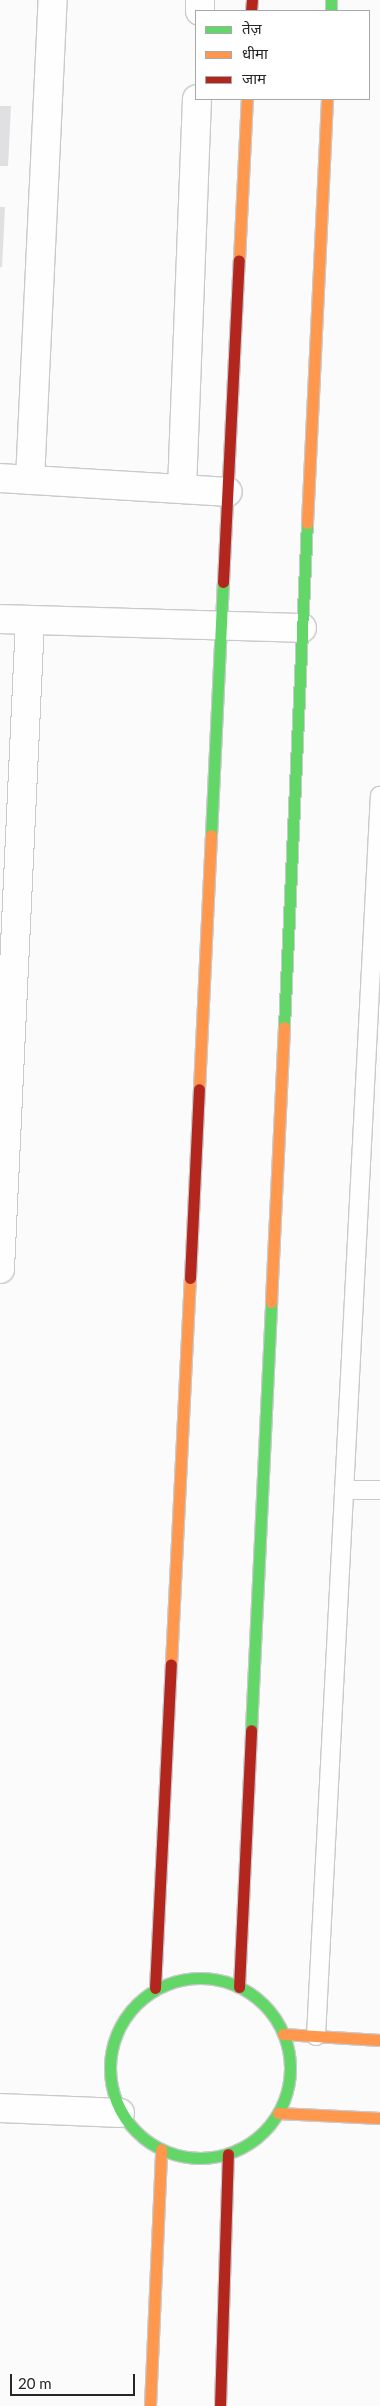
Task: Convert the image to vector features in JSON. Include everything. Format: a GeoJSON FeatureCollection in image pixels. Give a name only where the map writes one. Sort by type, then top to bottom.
{"type":"FeatureCollection","features":[{"type":"Feature","properties":{"kind":"street"},"geometry":{"type":"LineString","coordinates":[[30,480],[53,0]]}},
{"type":"Feature","properties":{"kind":"street"},"geometry":{"type":"LineString","coordinates":[[182,489],[197,100]]}},
{"type":"Feature","properties":{"kind":"street"},"geometry":{"type":"LineString","coordinates":[[155,1988],[247,100]]}},
{"type":"Feature","properties":{"kind":"street"},"geometry":{"type":"LineString","coordinates":[[239,1986],[327,100]]}},
{"type":"Feature","properties":{"kind":"street"},"geometry":{"type":"LineString","coordinates":[[0,478],[228,492]]}},
{"type":"Feature","properties":{"kind":"street"},"geometry":{"type":"LineString","coordinates":[[0,619],[302,628]]}},
{"type":"Feature","properties":{"kind":"street"},"geometry":{"type":"LineString","coordinates":[[0,1269],[30,620]]}},
{"type":"Feature","properties":{"kind":"street"},"geometry":{"type":"LineString","coordinates":[[185,1977],[224,1979],[254,1994],[279,2023],[290,2057],[288,2092],[272,2124],[244,2148],[215,2158],[175,2156],[147,2142],[120,2113],[110,2083],[112,2043],[126,2014],[155,1988],[185,1977]]}},
{"type":"Feature","properties":{"kind":"street"},"geometry":{"type":"LineString","coordinates":[[283,2034],[380,2040]]}},
{"type":"Feature","properties":{"kind":"street"},"geometry":{"type":"LineString","coordinates":[[0,2108],[120,2113]]}},
{"type":"Feature","properties":{"kind":"street"},"geometry":{"type":"LineString","coordinates":[[278,2113],[380,2118]]}},
{"type":"Feature","properties":{"kind":"street"},"geometry":{"type":"LineString","coordinates":[[150,2406],[161,2149]]}},
{"type":"Feature","properties":{"kind":"street"},"geometry":{"type":"LineString","coordinates":[[220,2406],[228,2154]]}},
{"type":"Feature","properties":{"kind":"lane"},"geometry":{"type":"LineString","coordinates":[[316,2036],[344,1490],[373,1075],[380,796]]}},
{"type":"Feature","properties":{"kind":"lane"},"geometry":{"type":"LineString","coordinates":[[344,1490],[380,1490]]}},
{"type":"Feature","properties":{"kind":"building"},"geometry":{"type":"Polygon","coordinates":[[[0,106],[11,106],[8,166],[0,166],[0,106]]]}},
{"type":"Feature","properties":{"kind":"building"},"geometry":{"type":"Polygon","coordinates":[[[0,207],[5,207],[2,267],[0,267],[0,207]]]}},
{"type":"Feature","properties":{"kind":"traffic: fast"},"geometry":{"type":"LineString","coordinates":[[331,0],[331,10]]}},
{"type":"Feature","properties":{"kind":"traffic: fast"},"geometry":{"type":"LineString","coordinates":[[284,1027],[307,523]]}},
{"type":"Feature","properties":{"kind":"traffic: fast"},"geometry":{"type":"LineString","coordinates":[[211,835],[223,582]]}},
{"type":"Feature","properties":{"kind":"traffic: fast"},"geometry":{"type":"LineString","coordinates":[[251,1730],[271,1302]]}},
{"type":"Feature","properties":{"kind":"traffic: fast"},"geometry":{"type":"LineString","coordinates":[[209,1978],[218,1979],[243,1988],[264,2004],[280,2025],[289,2050],[290,2068],[289,2086],[280,2111],[264,2132],[243,2148],[235,2151],[218,2157],[191,2158],[182,2157],[157,2148],[130,2125],[120,2111],[111,2086],[110,2059],[111,2050],[120,2025],[143,1998],[157,1988],[182,1979],[209,1978]]}},
{"type":"Feature","properties":{"kind":"traffic: slow"},"geometry":{"type":"LineString","coordinates":[[239,260],[247,100]]}},
{"type":"Feature","properties":{"kind":"traffic: slow"},"geometry":{"type":"LineString","coordinates":[[307,523],[327,100]]}},
{"type":"Feature","properties":{"kind":"traffic: slow"},"geometry":{"type":"LineString","coordinates":[[199,1089],[211,835]]}},
{"type":"Feature","properties":{"kind":"traffic: slow"},"geometry":{"type":"LineString","coordinates":[[271,1302],[284,1027]]}},
{"type":"Feature","properties":{"kind":"traffic: slow"},"geometry":{"type":"LineString","coordinates":[[171,1664],[190,1278]]}},
{"type":"Feature","properties":{"kind":"traffic: slow"},"geometry":{"type":"LineString","coordinates":[[283,2034],[380,2040]]}},
{"type":"Feature","properties":{"kind":"traffic: slow"},"geometry":{"type":"LineString","coordinates":[[278,2113],[380,2118]]}},
{"type":"Feature","properties":{"kind":"traffic: slow"},"geometry":{"type":"LineString","coordinates":[[150,2406],[161,2149]]}},
{"type":"Feature","properties":{"kind":"traffic: jam"},"geometry":{"type":"LineString","coordinates":[[251,10],[252,0]]}},
{"type":"Feature","properties":{"kind":"traffic: jam"},"geometry":{"type":"LineString","coordinates":[[223,582],[239,260]]}},
{"type":"Feature","properties":{"kind":"traffic: jam"},"geometry":{"type":"LineString","coordinates":[[190,1278],[199,1089]]}},
{"type":"Feature","properties":{"kind":"traffic: jam"},"geometry":{"type":"LineString","coordinates":[[155,1988],[171,1664]]}},
{"type":"Feature","properties":{"kind":"traffic: jam"},"geometry":{"type":"LineString","coordinates":[[239,1987],[251,1730]]}},
{"type":"Feature","properties":{"kind":"traffic: jam"},"geometry":{"type":"LineString","coordinates":[[220,2406],[228,2154]]}}]}
